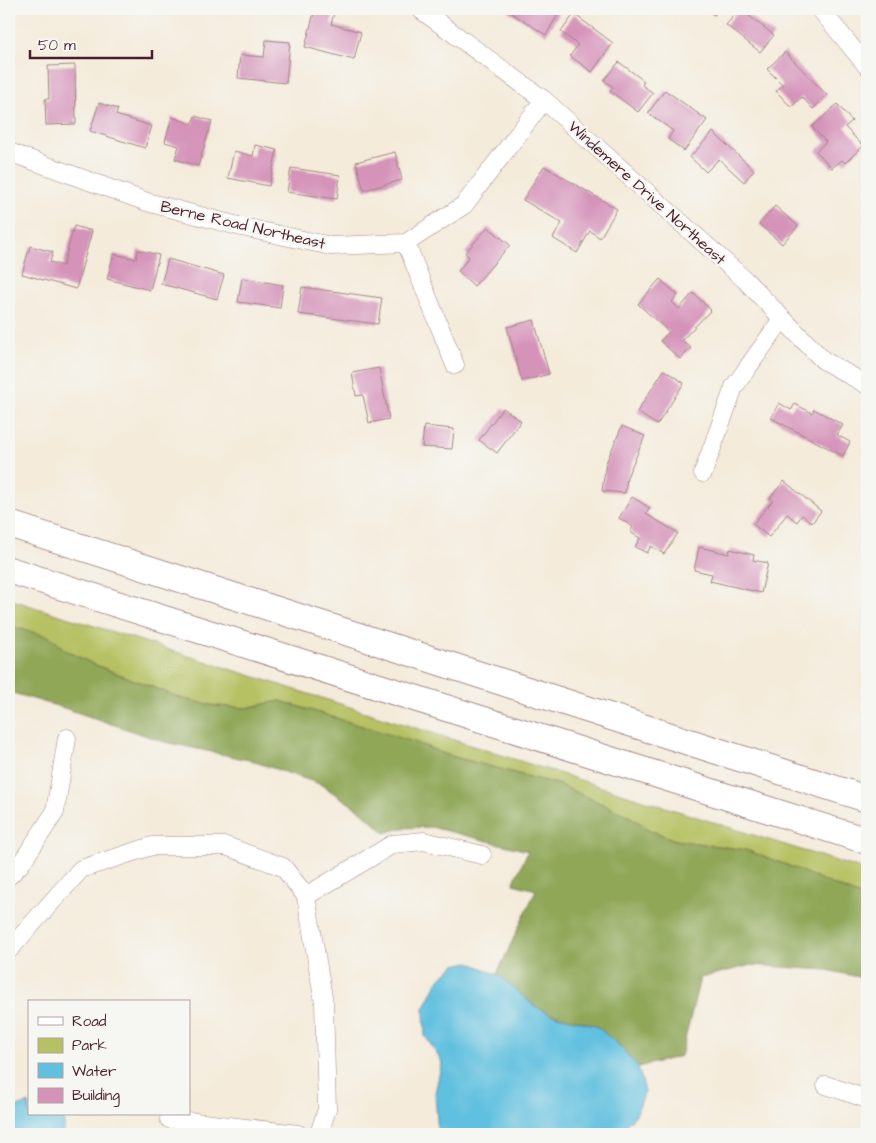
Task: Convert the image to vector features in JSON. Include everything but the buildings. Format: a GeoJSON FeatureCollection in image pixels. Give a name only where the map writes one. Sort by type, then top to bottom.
{"type":"FeatureCollection","features":[{"type":"Feature","properties":{"kind":"highway"},"geometry":{"type":"LineString","coordinates":[[9,524],[867,799]]}},
{"type":"Feature","properties":{"kind":"highway"},"geometry":{"type":"LineString","coordinates":[[9,570],[867,841]]}},
{"type":"Feature","properties":{"kind":"street","name":"Windemere Drive Northeast"},"geometry":{"type":"LineString","coordinates":[[420,9],[544,100],[745,280],[823,360],[867,385]]}},
{"type":"Feature","properties":{"kind":"street"},"geometry":{"type":"LineString","coordinates":[[820,9],[867,66]]}},
{"type":"Feature","properties":{"kind":"street"},"geometry":{"type":"LineString","coordinates":[[456,364],[406,243],[464,205],[544,100]]}},
{"type":"Feature","properties":{"kind":"street","name":"Berne Road Northeast"},"geometry":{"type":"LineString","coordinates":[[9,152],[147,202],[242,227],[330,246],[406,243]]}},
{"type":"Feature","properties":{"kind":"street"},"geometry":{"type":"LineString","coordinates":[[703,473],[734,387],[782,319]]}},
{"type":"Feature","properties":{"kind":"street"},"geometry":{"type":"LineString","coordinates":[[9,876],[20,865],[54,812],[67,738]]}},
{"type":"Feature","properties":{"kind":"street"},"geometry":{"type":"LineString","coordinates":[[306,896],[393,844],[424,841],[482,855]]}},
{"type":"Feature","properties":{"kind":"street"},"geometry":{"type":"LineString","coordinates":[[9,950],[81,869],[152,846],[226,846],[283,867],[306,896],[324,1003],[327,1109],[319,1134]]}},
{"type":"Feature","properties":{"kind":"street"},"geometry":{"type":"LineString","coordinates":[[826,1085],[867,1099]]}},
{"type":"Feature","properties":{"kind":"street"},"geometry":{"type":"LineString","coordinates":[[169,1119],[298,1134]]}},
{"type":"Feature","properties":{"kind":"green space"},"geometry":{"type":"Polygon","coordinates":[[[9,599],[867,871],[867,899],[746,850],[675,840],[650,830],[629,816],[560,785],[447,755],[417,743],[280,701],[246,708],[216,706],[183,699],[93,664],[65,650],[50,637],[9,626],[9,599]]]}},
{"type":"Feature","properties":{"kind":"green space"},"geometry":{"type":"Polygon","coordinates":[[[9,626],[51,637],[65,650],[93,664],[183,699],[216,706],[246,708],[280,701],[417,743],[447,755],[560,785],[629,816],[650,830],[675,840],[746,850],[787,865],[867,899],[867,979],[827,970],[751,965],[700,978],[681,1056],[638,1067],[617,1043],[595,1025],[550,1014],[533,1005],[497,974],[536,890],[513,884],[528,851],[431,827],[402,828],[385,833],[361,811],[320,784],[249,760],[165,742],[64,708],[9,692],[9,626]]]}},
{"type":"Feature","properties":{"kind":"water"},"geometry":{"type":"Polygon","coordinates":[[[469,962],[500,976],[533,1005],[550,1014],[595,1025],[617,1043],[638,1067],[645,1091],[636,1115],[616,1134],[438,1134],[435,1093],[442,1062],[425,1036],[424,1009],[439,979],[455,965],[469,962]]]}},
{"type":"Feature","properties":{"kind":"water"},"geometry":{"type":"Polygon","coordinates":[[[28,1103],[28,1116],[64,1116],[64,1134],[9,1134],[9,1122],[17,1107],[28,1103]]]}}]}
